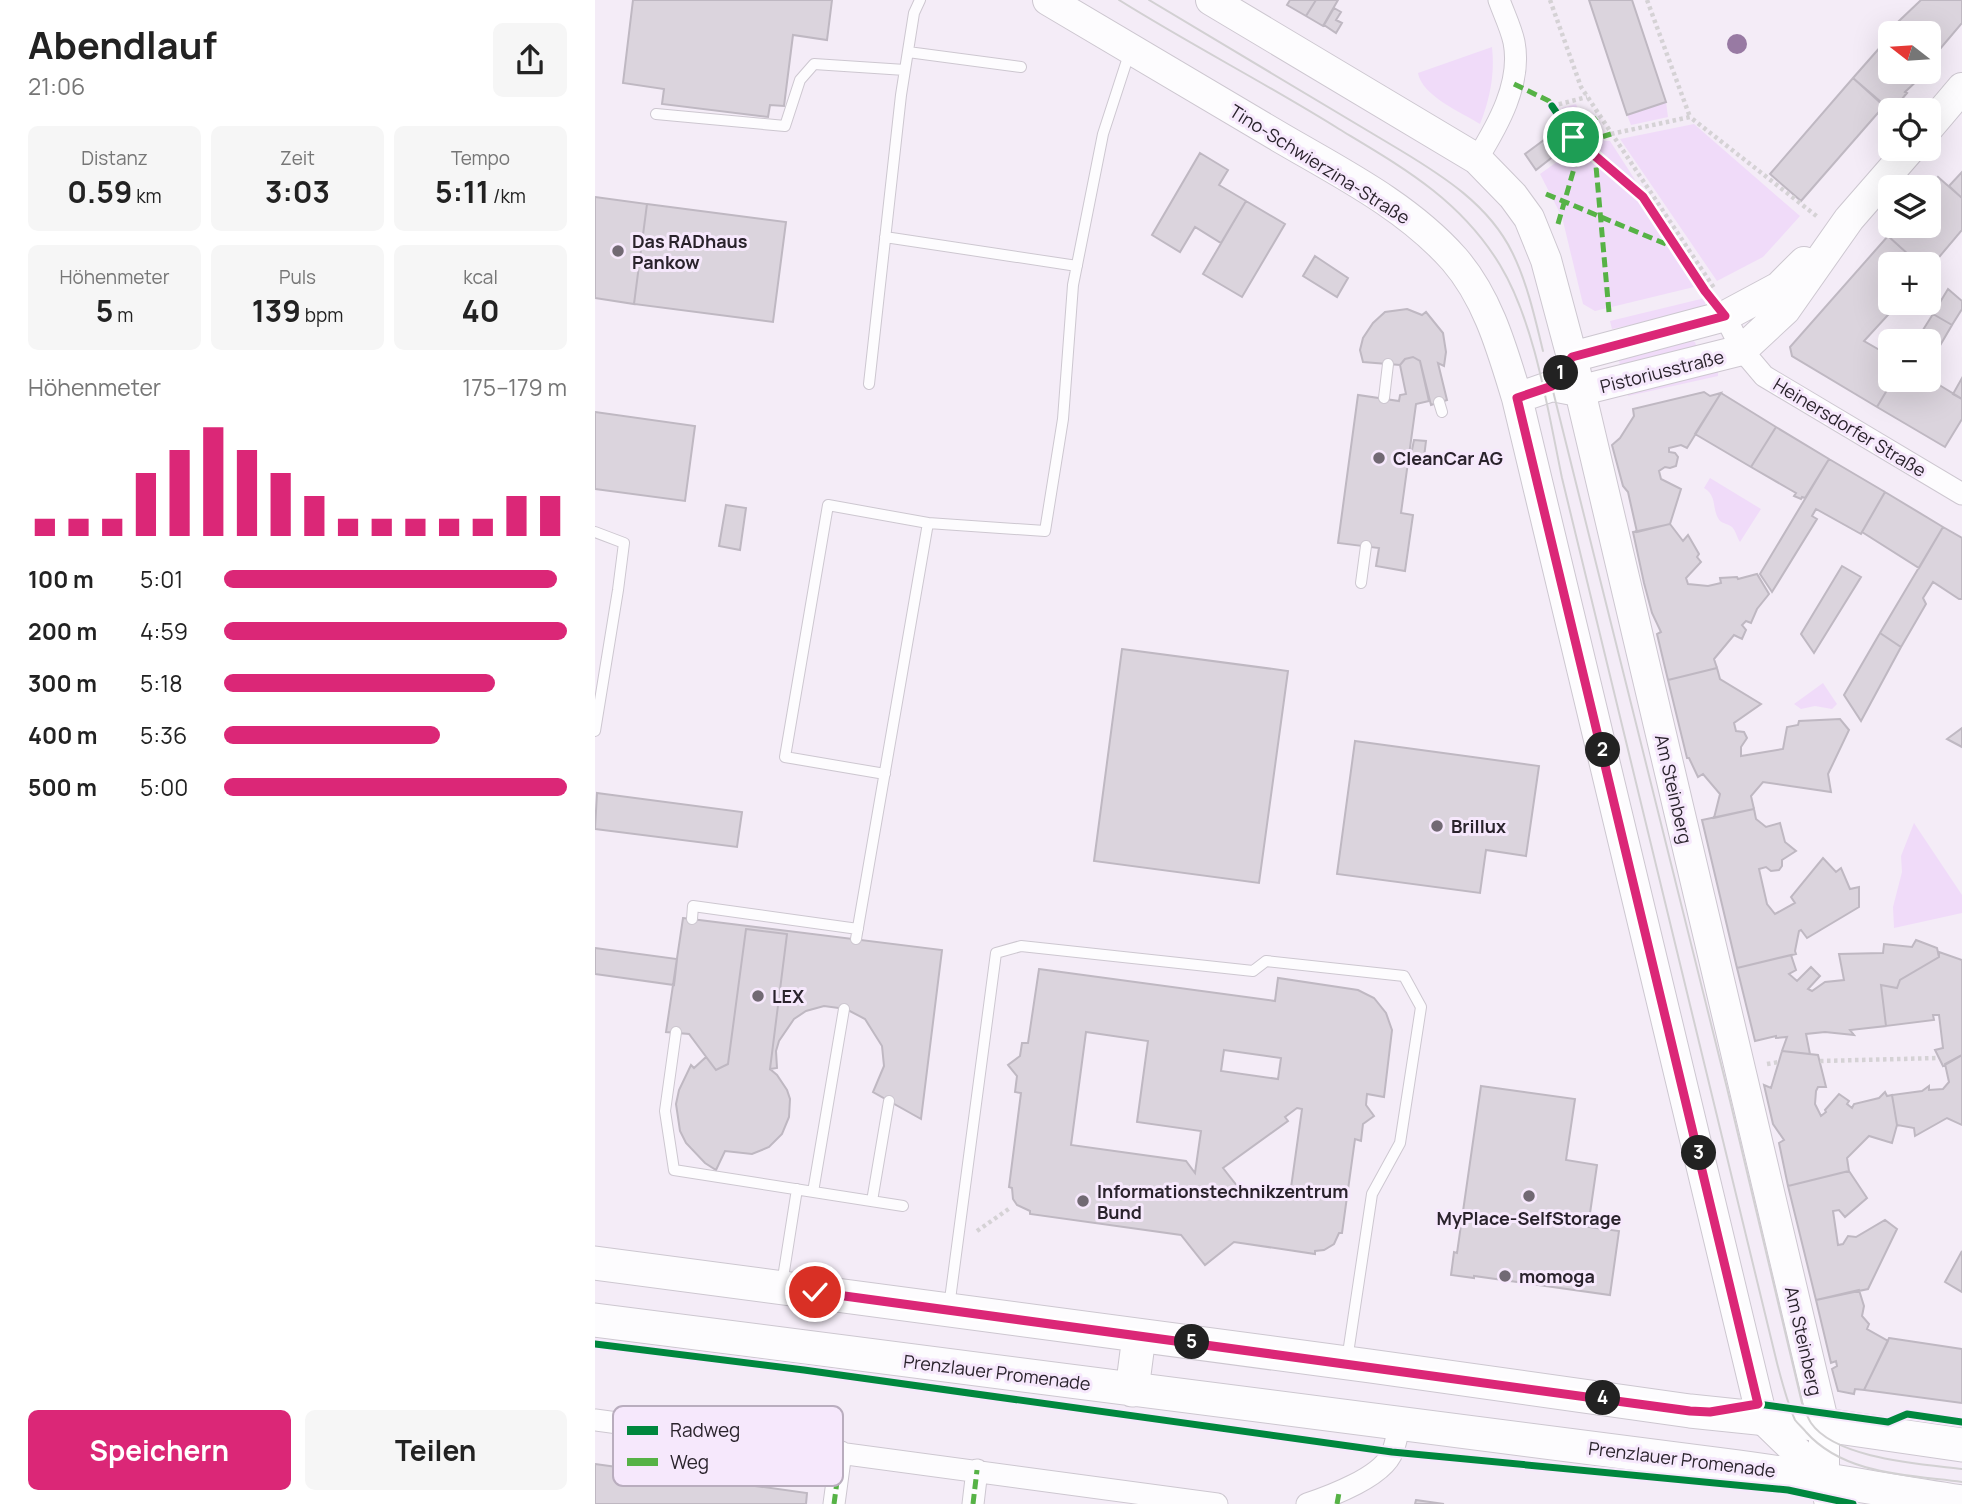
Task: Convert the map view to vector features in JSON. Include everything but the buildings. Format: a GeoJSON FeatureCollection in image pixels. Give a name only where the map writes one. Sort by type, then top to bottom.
{"type":"FeatureCollection","features":[{"type":"Feature","properties":{"kind":"main road","name":"Tino-Schwierzina-Straße"},"geometry":{"type":"LineString","coordinates":[[1048,0],[1344,175],[1422,228],[1455,260],[1477,293],[1498,334],[1517,398]]}},
{"type":"Feature","properties":{"kind":"main road"},"geometry":{"type":"LineString","coordinates":[[1211,0],[1477,159],[1513,196],[1529,218],[1546,260],[1572,357],[1565,389],[1517,398],[1762,1418],[1827,1491]]}},
{"type":"Feature","properties":{"kind":"main road"},"geometry":{"type":"LineString","coordinates":[[1941,113],[1962,88]]}},
{"type":"Feature","properties":{"kind":"main road","name":"Pistoriusstraße"},"geometry":{"type":"LineString","coordinates":[[1572,357],[1725,316],[1779,287],[1849,219],[1900,161]]}},
{"type":"Feature","properties":{"kind":"main road","name":"Pistoriusstraße"},"geometry":{"type":"LineString","coordinates":[[1565,389],[1742,350],[1785,310],[1849,219]]}},
{"type":"Feature","properties":{"kind":"main road","name":"Am Steinberg"},"geometry":{"type":"LineString","coordinates":[[1565,389],[1824,1425],[1827,1491]]}},
{"type":"Feature","properties":{"kind":"main road"},"geometry":{"type":"LineString","coordinates":[[595,1263],[1346,1362],[1690,1411],[1824,1425],[1962,1445]]}},
{"type":"Feature","properties":{"kind":"main road","name":"Prenzlauer Promenade"},"geometry":{"type":"LineString","coordinates":[[595,1320],[1400,1423],[1827,1491],[1862,1487],[1962,1502]]}},
{"type":"Feature","properties":{"kind":"main road"},"geometry":{"type":"LineString","coordinates":[[1132,1390],[1139,1336]]}},
{"type":"Feature","properties":{"kind":"street"},"geometry":{"type":"LineString","coordinates":[[1477,159],[1491,137],[1514,84],[1514,43],[1499,0]]}},
{"type":"Feature","properties":{"kind":"street","name":"Heinersdorfer Straße"},"geometry":{"type":"LineString","coordinates":[[1725,316],[1742,350],[1764,376],[1962,495]]}},
{"type":"Feature","properties":{"kind":"street"},"geometry":{"type":"LineString","coordinates":[[595,1420],[613,1422]]}},
{"type":"Feature","properties":{"kind":"street"},"geometry":{"type":"LineString","coordinates":[[1307,1504],[1338,1499],[1370,1475],[1391,1456],[1400,1423]]}},
{"type":"Feature","properties":{"kind":"street"},"geometry":{"type":"LineString","coordinates":[[843,1452],[1217,1504]]}},
{"type":"Feature","properties":{"kind":"street"},"geometry":{"type":"LineString","coordinates":[[973,1504],[977,1470]]}},
{"type":"Feature","properties":{"kind":"street"},"geometry":{"type":"LineString","coordinates":[[834,1504],[836,1486]]}},
{"type":"Feature","properties":{"kind":"lane"},"geometry":{"type":"LineString","coordinates":[[869,384],[905,70],[913,13],[920,0]]}},
{"type":"Feature","properties":{"kind":"lane"},"geometry":{"type":"LineString","coordinates":[[885,774],[785,757],[828,505],[928,523],[1045,531],[1063,419],[1073,285],[1103,134],[1130,49]]}},
{"type":"Feature","properties":{"kind":"lane"},"geometry":{"type":"LineString","coordinates":[[908,52],[1021,67]]}},
{"type":"Feature","properties":{"kind":"lane"},"geometry":{"type":"LineString","coordinates":[[656,114],[785,126],[800,80],[814,64],[905,70]]}},
{"type":"Feature","properties":{"kind":"lane"},"geometry":{"type":"LineString","coordinates":[[885,237],[1077,266]]}},
{"type":"Feature","properties":{"kind":"lane"},"geometry":{"type":"LineString","coordinates":[[1384,398],[1388,364]]}},
{"type":"Feature","properties":{"kind":"lane"},"geometry":{"type":"LineString","coordinates":[[692,919],[693,906],[857,934],[928,523]]}},
{"type":"Feature","properties":{"kind":"lane"},"geometry":{"type":"LineString","coordinates":[[595,533],[624,543],[595,731]]}},
{"type":"Feature","properties":{"kind":"lane"},"geometry":{"type":"LineString","coordinates":[[1361,583],[1366,546]]}},
{"type":"Feature","properties":{"kind":"lane"},"geometry":{"type":"LineString","coordinates":[[949,1310],[996,953],[1021,946],[1253,971],[1266,961],[1404,976],[1421,1007],[1400,1143],[1372,1194],[1346,1362]]}},
{"type":"Feature","properties":{"kind":"lane"},"geometry":{"type":"LineString","coordinates":[[813,1192],[844,1009]]}},
{"type":"Feature","properties":{"kind":"lane"},"geometry":{"type":"LineString","coordinates":[[676,1032],[665,1111],[674,1170],[903,1206]]}},
{"type":"Feature","properties":{"kind":"lane"},"geometry":{"type":"LineString","coordinates":[[872,1201],[889,1101]]}},
{"type":"Feature","properties":{"kind":"lane"},"geometry":{"type":"LineString","coordinates":[[782,1287],[797,1189]]}},
{"type":"Feature","properties":{"kind":"path"},"geometry":{"type":"LineString","coordinates":[[1551,0],[1581,88],[1714,288]]}},
{"type":"Feature","properties":{"kind":"path"},"geometry":{"type":"LineString","coordinates":[[1647,0],[1690,117],[1820,218]]}},
{"type":"Feature","properties":{"kind":"path"},"geometry":{"type":"LineString","coordinates":[[1554,109],[1587,97]]}},
{"type":"Feature","properties":{"kind":"path"},"geometry":{"type":"LineString","coordinates":[[1611,134],[1690,117]]}},
{"type":"Feature","properties":{"kind":"path"},"geometry":{"type":"LineString","coordinates":[[1643,197],[1705,291],[1725,316]]}},
{"type":"Feature","properties":{"kind":"path"},"geometry":{"type":"LineString","coordinates":[[1820,1061],[1939,1058]]}},
{"type":"Feature","properties":{"kind":"path"},"geometry":{"type":"LineString","coordinates":[[958,1245],[1010,1208]]}},
{"type":"Feature","properties":{"kind":"shaded area"},"geometry":{"type":"Polygon","coordinates":[[[1492,47],[1491,86],[1480,124],[1443,103],[1421,81],[1418,73],[1492,47]]]}},
{"type":"Feature","properties":{"kind":"shaded area"},"geometry":{"type":"Polygon","coordinates":[[[1666,102],[1668,117],[1631,125],[1627,115],[1666,102]]]}},
{"type":"Feature","properties":{"kind":"shaded area"},"geometry":{"type":"Polygon","coordinates":[[[1576,104],[1586,133],[1601,129],[1604,141],[1610,141],[1641,189],[1566,120],[1562,108],[1576,104]]]}},
{"type":"Feature","properties":{"kind":"shaded area"},"geometry":{"type":"Polygon","coordinates":[[[1694,124],[1800,216],[1763,257],[1717,281],[1620,139],[1694,124]]]}},
{"type":"Feature","properties":{"kind":"shaded area"},"geometry":{"type":"Polygon","coordinates":[[[1556,125],[1638,199],[1694,287],[1595,311],[1583,304],[1562,217],[1540,174],[1561,159],[1548,141],[1556,125]]]}},
{"type":"Feature","properties":{"kind":"shaded area"},"geometry":{"type":"Polygon","coordinates":[[[1705,298],[1705,309],[1612,329],[1610,321],[1705,298]]]}},
{"type":"Feature","properties":{"kind":"shaded area"},"geometry":{"type":"Polygon","coordinates":[[[1691,340],[1697,348],[1621,370],[1618,356],[1691,340]]]}},
{"type":"Feature","properties":{"kind":"shaded area"},"geometry":{"type":"Polygon","coordinates":[[[1718,369],[1718,376],[1628,396],[1627,390],[1718,369]]]}},
{"type":"Feature","properties":{"kind":"shaded area"},"geometry":{"type":"Polygon","coordinates":[[[1710,478],[1761,509],[1740,542],[1735,530],[1721,521],[1716,514],[1713,498],[1704,488],[1710,478]]]}},
{"type":"Feature","properties":{"kind":"shaded area"},"geometry":{"type":"Polygon","coordinates":[[[1823,683],[1837,704],[1832,709],[1815,706],[1801,709],[1794,704],[1823,683]]]}},
{"type":"Feature","properties":{"kind":"shaded area"},"geometry":{"type":"Polygon","coordinates":[[[1914,823],[1962,895],[1962,913],[1894,928],[1893,907],[1902,872],[1901,856],[1914,823]]]}},
{"type":"Feature","properties":{"kind":"tram line"},"geometry":{"type":"LineString","coordinates":[[1119,0],[1312,112],[1407,171],[1467,221],[1500,265],[1522,313],[1539,368],[1562,478],[1777,1363],[1792,1413],[1796,1422],[1821,1446],[1858,1465],[1899,1474],[1962,1482]]}},
{"type":"Feature","properties":{"kind":"tram line"},"geometry":{"type":"LineString","coordinates":[[1149,0],[1416,160],[1448,181],[1478,206],[1491,220],[1512,252],[1534,313],[1543,351]]}},
{"type":"Feature","properties":{"kind":"tram line"},"geometry":{"type":"LineString","coordinates":[[1553,391],[1727,1088],[1802,1403],[1811,1423],[1823,1435],[1840,1445],[1881,1458],[1962,1469]]}},
{"type":"Feature","properties":{"kind":"marked path"},"geometry":{"type":"LineString","coordinates":[[1514,84],[1549,101],[1552,106]]}},
{"type":"Feature","properties":{"kind":"marked path"},"geometry":{"type":"LineString","coordinates":[[1558,224],[1586,127],[1599,116]]}},
{"type":"Feature","properties":{"kind":"marked path"},"geometry":{"type":"LineString","coordinates":[[1609,312],[1595,155],[1598,138],[1611,134]]}},
{"type":"Feature","properties":{"kind":"marked path"},"geometry":{"type":"LineString","coordinates":[[1546,194],[1673,247]]}},
{"type":"Feature","properties":{"kind":"marked path"},"geometry":{"type":"LineString","coordinates":[[973,1504],[977,1470]]}},
{"type":"Feature","properties":{"kind":"marked path"},"geometry":{"type":"LineString","coordinates":[[834,1504],[836,1486]]}},
{"type":"Feature","properties":{"kind":"marked path"},"geometry":{"type":"LineString","coordinates":[[1337,1504],[1339,1493]]}},
{"type":"Feature","properties":{"kind":"cycle path"},"geometry":{"type":"LineString","coordinates":[[1552,106],[1573,137],[1643,197],[1705,291],[1725,316]]}},
{"type":"Feature","properties":{"kind":"cycle path"},"geometry":{"type":"LineString","coordinates":[[1517,398],[1678,1064]]}},
{"type":"Feature","properties":{"kind":"cycle path"},"geometry":{"type":"LineString","coordinates":[[595,1344],[804,1370],[1392,1452],[1788,1490],[1853,1504]]}},
{"type":"Feature","properties":{"kind":"cycle path"},"geometry":{"type":"LineString","coordinates":[[1565,1393],[1690,1411],[1710,1412],[1758,1404],[1888,1422],[1907,1414],[1962,1422]]}},
{"type":"Feature","properties":{"kind":"place","name":"Das RADhaus Pankow"},"geometry":{"type":"Point","coordinates":[618,251]}},
{"type":"Feature","properties":{"kind":"place","name":"CleanCar AG"},"geometry":{"type":"Point","coordinates":[1379,458]}},
{"type":"Feature","properties":{"kind":"place","name":"Brillux"},"geometry":{"type":"Point","coordinates":[1437,826]}},
{"type":"Feature","properties":{"kind":"place","name":"LEX"},"geometry":{"type":"Point","coordinates":[758,996]}},
{"type":"Feature","properties":{"kind":"place","name":"MyPlace-SelfStorage"},"geometry":{"type":"Point","coordinates":[1529,1196]}},
{"type":"Feature","properties":{"kind":"place","name":"Informationstechnikzentrum Bund"},"geometry":{"type":"Point","coordinates":[1083,1201]}},
{"type":"Feature","properties":{"kind":"place","name":"momoga"},"geometry":{"type":"Point","coordinates":[1505,1276]}},
{"type":"Feature","properties":{"kind":"route"},"geometry":{"type":"LineString","coordinates":[[815,1292],[1690,1411],[1710,1412],[1758,1404],[1517,398],[1552,386],[1572,357],[1725,316],[1705,291],[1643,197],[1573,137]]}}]}
